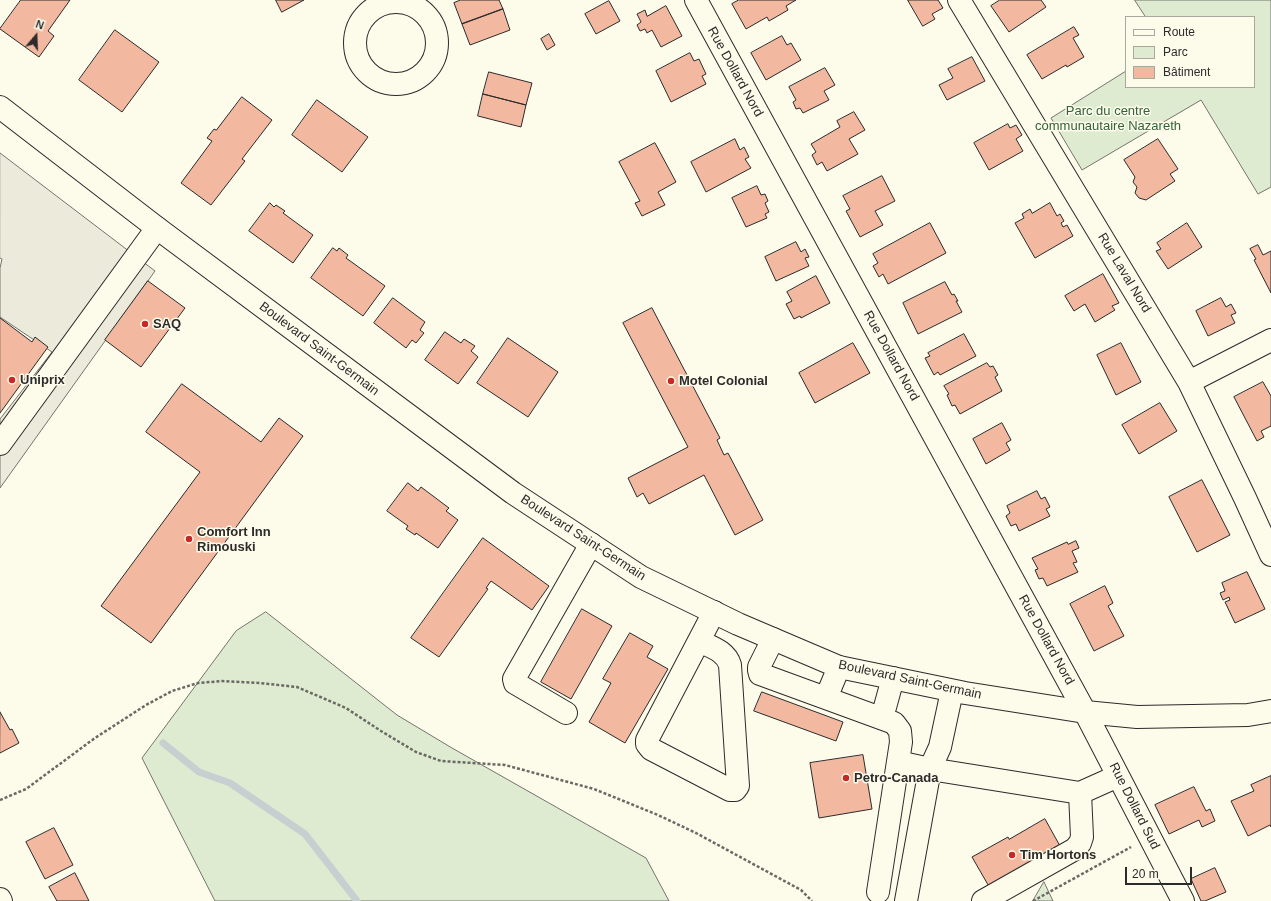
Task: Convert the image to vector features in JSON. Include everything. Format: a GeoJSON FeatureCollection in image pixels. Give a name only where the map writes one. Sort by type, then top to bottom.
{"type":"FeatureCollection","features":[{"type":"Feature","properties":{"kind":"street","name":"Rue Dollard Nord"},"geometry":{"type":"LineString","coordinates":[[696,0],[1085,712]]}},
{"type":"Feature","properties":{"kind":"street","name":"Rue Laval Nord"},"geometry":{"type":"LineString","coordinates":[[960,0],[1189,382],[1246,498],[1271,555]]}},
{"type":"Feature","properties":{"kind":"street","name":"Boulevard Saint-Germain"},"geometry":{"type":"LineString","coordinates":[[0,108],[157,228],[513,493],[641,577],[738,624],[839,667],[952,691],[1085,712],[1137,717],[1248,714],[1271,711]]}},
{"type":"Feature","properties":{"kind":"street"},"geometry":{"type":"LineString","coordinates":[[0,444],[157,228]]}},
{"type":"Feature","properties":{"kind":"street"},"geometry":{"type":"LineString","coordinates":[[1189,382],[1271,340]]}},
{"type":"Feature","properties":{"kind":"street"},"geometry":{"type":"LineString","coordinates":[[566,714],[515,683],[514,679],[591,544]]}},
{"type":"Feature","properties":{"kind":"street"},"geometry":{"type":"LineString","coordinates":[[699,641],[724,654],[730,665],[738,786],[735,790],[730,790],[657,753],[650,749],[647,744],[648,740],[699,641],[714,612]]}},
{"type":"Feature","properties":{"kind":"street"},"geometry":{"type":"LineString","coordinates":[[773,639],[759,667],[760,674],[882,718],[894,723],[900,731],[901,742],[878,892]]}},
{"type":"Feature","properties":{"kind":"street"},"geometry":{"type":"LineString","coordinates":[[826,698],[839,667]]}},
{"type":"Feature","properties":{"kind":"street"},"geometry":{"type":"LineString","coordinates":[[882,718],[893,678]]}},
{"type":"Feature","properties":{"kind":"street"},"geometry":{"type":"LineString","coordinates":[[906,901],[930,769],[940,747],[952,691]]}},
{"type":"Feature","properties":{"kind":"street","name":"Rue Dollard Sud"},"geometry":{"type":"LineString","coordinates":[[1085,712],[1183,901]]}},
{"type":"Feature","properties":{"kind":"street"},"geometry":{"type":"LineString","coordinates":[[898,762],[930,769],[1080,793],[1118,776]]}},
{"type":"Feature","properties":{"kind":"street"},"geometry":{"type":"LineString","coordinates":[[983,901],[1075,849],[1080,843],[1082,836],[1080,793]]}},
{"type":"Feature","properties":{"kind":"path"},"geometry":{"type":"LineString","coordinates":[[0,800],[26,788],[95,738],[146,704],[172,691],[198,683],[222,681],[297,687],[346,708],[416,752],[441,761],[505,765],[594,788],[696,833],[801,890],[812,901]]}},
{"type":"Feature","properties":{"kind":"path"},"geometry":{"type":"LineString","coordinates":[[1033,901],[1150,837]]}},
{"type":"Feature","properties":{"kind":"green space","name":"Parc du centre communautaire Nazareth"},"geometry":{"type":"Polygon","coordinates":[[[1135,0],[1271,0],[1271,187],[1258,194],[1201,100],[1082,170],[1051,118],[1125,72],[1125,88],[1255,88],[1255,16],[1145,16],[1135,0]]]}},
{"type":"Feature","properties":{"kind":"green space"},"geometry":{"type":"Polygon","coordinates":[[[266,612],[397,715],[452,748],[646,858],[669,901],[215,901],[142,758],[236,631],[266,612]]]}},
{"type":"Feature","properties":{"kind":"green space"},"geometry":{"type":"Polygon","coordinates":[[[1044,882],[1053,901],[1033,901],[1044,882]]]}},
{"type":"Feature","properties":{"kind":"shaded area"},"geometry":{"type":"Polygon","coordinates":[[[0,153],[155,271],[0,488],[0,419],[52,352],[0,317],[0,268],[2,259],[0,258],[0,153]]]}},
{"type":"Feature","properties":{"kind":"building"},"geometry":{"type":"Polygon","coordinates":[[[21,0],[70,0],[48,31],[54,36],[39,57],[0,29],[21,0]]]}},
{"type":"Feature","properties":{"kind":"building"},"geometry":{"type":"Polygon","coordinates":[[[276,0],[304,0],[282,12],[276,0]]]}},
{"type":"Feature","properties":{"kind":"building"},"geometry":{"type":"Polygon","coordinates":[[[461,0],[499,0],[503,9],[462,24],[454,3],[461,0]]]}},
{"type":"Feature","properties":{"kind":"building"},"geometry":{"type":"Polygon","coordinates":[[[739,0],[796,0],[786,6],[788,10],[769,21],[767,17],[746,29],[732,4],[739,0]]]}},
{"type":"Feature","properties":{"kind":"building"},"geometry":{"type":"Polygon","coordinates":[[[908,0],[938,0],[943,8],[932,14],[935,19],[923,26],[908,0]]]}},
{"type":"Feature","properties":{"kind":"building"},"geometry":{"type":"Polygon","coordinates":[[[1000,0],[1041,0],[1046,7],[1009,32],[991,6],[1000,0]]]}},
{"type":"Feature","properties":{"kind":"building"},"geometry":{"type":"Polygon","coordinates":[[[609,1],[620,21],[596,34],[585,14],[609,1]]]}},
{"type":"Feature","properties":{"kind":"building"},"geometry":{"type":"Polygon","coordinates":[[[666,6],[682,36],[661,47],[652,30],[647,33],[645,29],[640,31],[637,25],[641,22],[637,14],[645,10],[647,16],[666,6]]]}},
{"type":"Feature","properties":{"kind":"building"},"geometry":{"type":"Polygon","coordinates":[[[503,9],[510,30],[470,45],[462,24],[503,9]]]}},
{"type":"Feature","properties":{"kind":"building"},"geometry":{"type":"Polygon","coordinates":[[[1074,27],[1079,35],[1073,38],[1084,57],[1067,67],[1066,65],[1042,79],[1027,55],[1074,27]]]}},
{"type":"Feature","properties":{"kind":"building"},"geometry":{"type":"Polygon","coordinates":[[[115,30],[159,62],[122,112],[79,80],[115,30]]]}},
{"type":"Feature","properties":{"kind":"building"},"geometry":{"type":"Polygon","coordinates":[[[549,34],[555,45],[547,50],[541,39],[549,34]]]}},
{"type":"Feature","properties":{"kind":"building"},"geometry":{"type":"Polygon","coordinates":[[[782,36],[787,45],[791,43],[801,60],[766,80],[751,53],[782,36]]]}},
{"type":"Feature","properties":{"kind":"building"},"geometry":{"type":"Polygon","coordinates":[[[690,53],[694,61],[699,59],[706,74],[702,76],[706,84],[671,102],[656,71],[690,53]]]}},
{"type":"Feature","properties":{"kind":"building"},"geometry":{"type":"Polygon","coordinates":[[[972,57],[985,81],[947,100],[939,85],[953,78],[948,69],[972,57]]]}},
{"type":"Feature","properties":{"kind":"building"},"geometry":{"type":"Polygon","coordinates":[[[825,68],[835,85],[824,91],[829,100],[803,113],[800,108],[796,109],[793,102],[796,100],[789,87],[825,68]]]}},
{"type":"Feature","properties":{"kind":"building"},"geometry":{"type":"Polygon","coordinates":[[[489,72],[532,83],[526,105],[483,94],[489,72]]]}},
{"type":"Feature","properties":{"kind":"building"},"geometry":{"type":"Polygon","coordinates":[[[483,94],[526,105],[521,127],[478,116],[483,94]]]}},
{"type":"Feature","properties":{"kind":"building"},"geometry":{"type":"Polygon","coordinates":[[[242,97],[272,120],[242,159],[245,161],[211,205],[181,183],[212,141],[207,138],[214,129],[216,130],[242,97]]]}},
{"type":"Feature","properties":{"kind":"building"},"geometry":{"type":"Polygon","coordinates":[[[317,100],[368,137],[342,172],[292,135],[317,100]]]}},
{"type":"Feature","properties":{"kind":"building"},"geometry":{"type":"Polygon","coordinates":[[[854,112],[865,130],[849,139],[858,154],[827,171],[822,162],[817,165],[812,155],[816,152],[811,144],[840,127],[837,121],[854,112]]]}},
{"type":"Feature","properties":{"kind":"building"},"geometry":{"type":"Polygon","coordinates":[[[1008,124],[1010,128],[1016,125],[1022,135],[1016,139],[1023,151],[989,170],[974,143],[1008,124]]]}},
{"type":"Feature","properties":{"kind":"building"},"geometry":{"type":"Polygon","coordinates":[[[735,139],[740,150],[744,147],[749,157],[745,159],[751,168],[706,192],[691,162],[735,139]]]}},
{"type":"Feature","properties":{"kind":"building"},"geometry":{"type":"Polygon","coordinates":[[[1158,139],[1178,169],[1170,174],[1175,181],[1146,200],[1139,198],[1135,193],[1137,187],[1133,182],[1135,177],[1124,160],[1158,139]]]}},
{"type":"Feature","properties":{"kind":"building"},"geometry":{"type":"Polygon","coordinates":[[[655,143],[676,182],[658,192],[665,205],[642,216],[635,203],[640,201],[619,162],[655,143]]]}},
{"type":"Feature","properties":{"kind":"building"},"geometry":{"type":"Polygon","coordinates":[[[882,176],[895,201],[875,211],[883,225],[860,237],[846,211],[850,209],[843,196],[882,176]]]}},
{"type":"Feature","properties":{"kind":"building"},"geometry":{"type":"Polygon","coordinates":[[[757,186],[761,195],[765,194],[768,201],[765,203],[769,212],[765,214],[767,218],[746,227],[732,198],[757,186]]]}},
{"type":"Feature","properties":{"kind":"building"},"geometry":{"type":"Polygon","coordinates":[[[270,203],[274,207],[276,205],[285,211],[283,213],[313,235],[293,263],[249,231],[270,203]]]}},
{"type":"Feature","properties":{"kind":"building"},"geometry":{"type":"Polygon","coordinates":[[[1050,203],[1057,216],[1060,214],[1064,221],[1061,223],[1063,227],[1067,225],[1073,236],[1035,258],[1015,223],[1024,218],[1022,214],[1030,209],[1032,213],[1050,203]]]}},
{"type":"Feature","properties":{"kind":"building"},"geometry":{"type":"Polygon","coordinates":[[[930,223],[946,253],[888,284],[883,274],[879,277],[873,266],[878,263],[873,254],[930,223]]]}},
{"type":"Feature","properties":{"kind":"building"},"geometry":{"type":"Polygon","coordinates":[[[1187,223],[1202,247],[1168,269],[1156,251],[1161,249],[1157,243],[1187,223]]]}},
{"type":"Feature","properties":{"kind":"building"},"geometry":{"type":"Polygon","coordinates":[[[796,242],[801,252],[805,249],[809,257],[805,258],[809,266],[776,281],[765,257],[796,242]]]}},
{"type":"Feature","properties":{"kind":"building"},"geometry":{"type":"Polygon","coordinates":[[[1258,245],[1263,255],[1271,251],[1271,293],[1250,249],[1258,245]]]}},
{"type":"Feature","properties":{"kind":"building"},"geometry":{"type":"Polygon","coordinates":[[[333,248],[337,251],[339,248],[348,255],[346,258],[385,286],[363,316],[311,278],[333,248]]]}},
{"type":"Feature","properties":{"kind":"building"},"geometry":{"type":"Polygon","coordinates":[[[1103,274],[1119,303],[1112,306],[1115,310],[1095,322],[1085,304],[1074,311],[1065,296],[1103,274]]]}},
{"type":"Feature","properties":{"kind":"building"},"geometry":{"type":"Polygon","coordinates":[[[816,276],[830,303],[801,318],[800,316],[794,319],[786,304],[792,301],[787,292],[816,276]]]}},
{"type":"Feature","properties":{"kind":"building","name":"SAQ"},"geometry":{"type":"Polygon","coordinates":[[[148,281],[185,308],[141,367],[105,340],[148,281]]]}},
{"type":"Feature","properties":{"kind":"building"},"geometry":{"type":"Polygon","coordinates":[[[945,282],[952,295],[954,294],[958,301],[956,301],[962,312],[918,334],[903,303],[945,282]]]}},
{"type":"Feature","properties":{"kind":"building"},"geometry":{"type":"Polygon","coordinates":[[[393,298],[425,322],[420,330],[424,333],[416,343],[412,340],[406,348],[374,323],[393,298]]]}},
{"type":"Feature","properties":{"kind":"building"},"geometry":{"type":"Polygon","coordinates":[[[1221,298],[1226,307],[1231,304],[1236,313],[1231,315],[1235,323],[1208,336],[1196,311],[1221,298]]]}},
{"type":"Feature","properties":{"kind":"building","name":"Motel Colonial"},"geometry":{"type":"Polygon","coordinates":[[[652,308],[720,438],[717,440],[724,455],[728,453],[763,520],[735,535],[704,475],[649,504],[643,493],[637,497],[628,478],[688,447],[623,323],[652,308]]]}},
{"type":"Feature","properties":{"kind":"building","name":"Uniprix"},"geometry":{"type":"Polygon","coordinates":[[[0,318],[32,342],[35,337],[48,347],[0,413],[0,318]]]}},
{"type":"Feature","properties":{"kind":"building"},"geometry":{"type":"Polygon","coordinates":[[[445,332],[461,343],[464,339],[475,346],[471,351],[478,357],[458,384],[425,360],[445,332]]]}},
{"type":"Feature","properties":{"kind":"building"},"geometry":{"type":"Polygon","coordinates":[[[964,334],[976,356],[940,375],[938,372],[934,375],[925,358],[930,356],[928,353],[964,334]]]}},
{"type":"Feature","properties":{"kind":"building"},"geometry":{"type":"Polygon","coordinates":[[[508,338],[558,372],[528,417],[477,383],[508,338]]]}},
{"type":"Feature","properties":{"kind":"building"},"geometry":{"type":"Polygon","coordinates":[[[853,343],[870,373],[815,403],[799,373],[853,343]]]}},
{"type":"Feature","properties":{"kind":"building"},"geometry":{"type":"Polygon","coordinates":[[[1121,343],[1141,382],[1116,395],[1097,355],[1121,343]]]}},
{"type":"Feature","properties":{"kind":"building"},"geometry":{"type":"Polygon","coordinates":[[[987,363],[990,367],[993,366],[998,375],[995,377],[1002,391],[960,414],[955,405],[952,406],[947,395],[949,394],[944,386],[987,363]]]}},
{"type":"Feature","properties":{"kind":"building"},"geometry":{"type":"Polygon","coordinates":[[[1263,382],[1271,396],[1271,426],[1261,431],[1264,437],[1257,441],[1234,397],[1263,382]]]}},
{"type":"Feature","properties":{"kind":"building","name":"Comfort Inn Rimouski"},"geometry":{"type":"Polygon","coordinates":[[[182,384],[261,442],[279,418],[303,436],[151,643],[101,606],[200,472],[146,432],[182,384]]]}},
{"type":"Feature","properties":{"kind":"building"},"geometry":{"type":"Polygon","coordinates":[[[1160,403],[1177,431],[1139,454],[1122,425],[1160,403]]]}},
{"type":"Feature","properties":{"kind":"building"},"geometry":{"type":"Polygon","coordinates":[[[1002,423],[1011,440],[1006,443],[1010,450],[986,464],[973,439],[1002,423]]]}},
{"type":"Feature","properties":{"kind":"building"},"geometry":{"type":"Polygon","coordinates":[[[1202,480],[1230,535],[1197,552],[1169,497],[1202,480]]]}},
{"type":"Feature","properties":{"kind":"building"},"geometry":{"type":"Polygon","coordinates":[[[408,483],[418,491],[421,487],[449,508],[446,511],[458,520],[438,548],[416,533],[415,535],[406,529],[408,526],[387,511],[408,483]]]}},
{"type":"Feature","properties":{"kind":"building"},"geometry":{"type":"Polygon","coordinates":[[[1037,491],[1041,499],[1045,497],[1050,507],[1046,509],[1050,516],[1019,531],[1016,524],[1011,526],[1006,516],[1010,513],[1007,506],[1037,491]]]}},
{"type":"Feature","properties":{"kind":"building"},"geometry":{"type":"Polygon","coordinates":[[[483,538],[549,586],[532,610],[491,581],[486,588],[488,589],[439,657],[411,638],[483,538]]]}},
{"type":"Feature","properties":{"kind":"building"},"geometry":{"type":"Polygon","coordinates":[[[1076,541],[1079,548],[1072,551],[1077,562],[1073,563],[1078,572],[1047,586],[1043,578],[1039,579],[1035,570],[1038,569],[1032,558],[1067,542],[1068,544],[1076,541]]]}},
{"type":"Feature","properties":{"kind":"building"},"geometry":{"type":"Polygon","coordinates":[[[1247,572],[1265,609],[1235,623],[1225,602],[1230,600],[1229,597],[1223,600],[1220,593],[1225,591],[1222,583],[1247,572]]]}},
{"type":"Feature","properties":{"kind":"building"},"geometry":{"type":"Polygon","coordinates":[[[1105,586],[1113,603],[1108,606],[1124,636],[1094,651],[1070,604],[1105,586]]]}},
{"type":"Feature","properties":{"kind":"building"},"geometry":{"type":"Polygon","coordinates":[[[582,609],[612,626],[571,699],[541,682],[582,609]]]}},
{"type":"Feature","properties":{"kind":"building"},"geometry":{"type":"Polygon","coordinates":[[[630,633],[653,646],[647,657],[668,669],[625,743],[589,722],[611,683],[603,679],[630,633]]]}},
{"type":"Feature","properties":{"kind":"building"},"geometry":{"type":"Polygon","coordinates":[[[762,692],[843,722],[836,741],[754,711],[762,692]]]}},
{"type":"Feature","properties":{"kind":"building"},"geometry":{"type":"Polygon","coordinates":[[[0,712],[10,730],[12,729],[19,743],[0,753],[0,712]]]}},
{"type":"Feature","properties":{"kind":"building"},"geometry":{"type":"Polygon","coordinates":[[[863,755],[872,809],[819,818],[810,763],[863,755]]]}},
{"type":"Feature","properties":{"kind":"building"},"geometry":{"type":"Polygon","coordinates":[[[1271,776],[1271,827],[1270,825],[1248,836],[1231,801],[1254,791],[1251,785],[1271,776]]]}},
{"type":"Feature","properties":{"kind":"building"},"geometry":{"type":"Polygon","coordinates":[[[1194,787],[1206,811],[1210,809],[1215,821],[1202,827],[1199,820],[1169,834],[1155,805],[1194,787]]]}},
{"type":"Feature","properties":{"kind":"building","name":"Tim Hortons"},"geometry":{"type":"Polygon","coordinates":[[[1045,819],[1060,846],[991,890],[972,857],[1045,819]]]}},
{"type":"Feature","properties":{"kind":"building"},"geometry":{"type":"Polygon","coordinates":[[[54,828],[73,865],[45,879],[26,842],[54,828]]]}},
{"type":"Feature","properties":{"kind":"building"},"geometry":{"type":"Polygon","coordinates":[[[1215,868],[1226,892],[1205,901],[1201,901],[1191,879],[1215,868]]]}},
{"type":"Feature","properties":{"kind":"building"},"geometry":{"type":"Polygon","coordinates":[[[75,873],[89,901],[57,901],[49,887],[75,873]]]}},
{"type":"Feature","properties":{"kind":"waterway"},"geometry":{"type":"LineString","coordinates":[[163,743],[199,772],[230,783],[305,834],[357,901]]}},
{"type":"Feature","properties":{"kind":"place","name":"SAQ"},"geometry":{"type":"Point","coordinates":[145,324]}},
{"type":"Feature","properties":{"kind":"place","name":"Uniprix"},"geometry":{"type":"Point","coordinates":[12,380]}},
{"type":"Feature","properties":{"kind":"place","name":"Motel Colonial"},"geometry":{"type":"Point","coordinates":[671,381]}},
{"type":"Feature","properties":{"kind":"place","name":"Comfort Inn Rimouski"},"geometry":{"type":"Point","coordinates":[189,539]}},
{"type":"Feature","properties":{"kind":"place","name":"Petro-Canada"},"geometry":{"type":"Point","coordinates":[846,778]}},
{"type":"Feature","properties":{"kind":"place","name":"Tim Hortons"},"geometry":{"type":"Point","coordinates":[1012,855]}}]}
